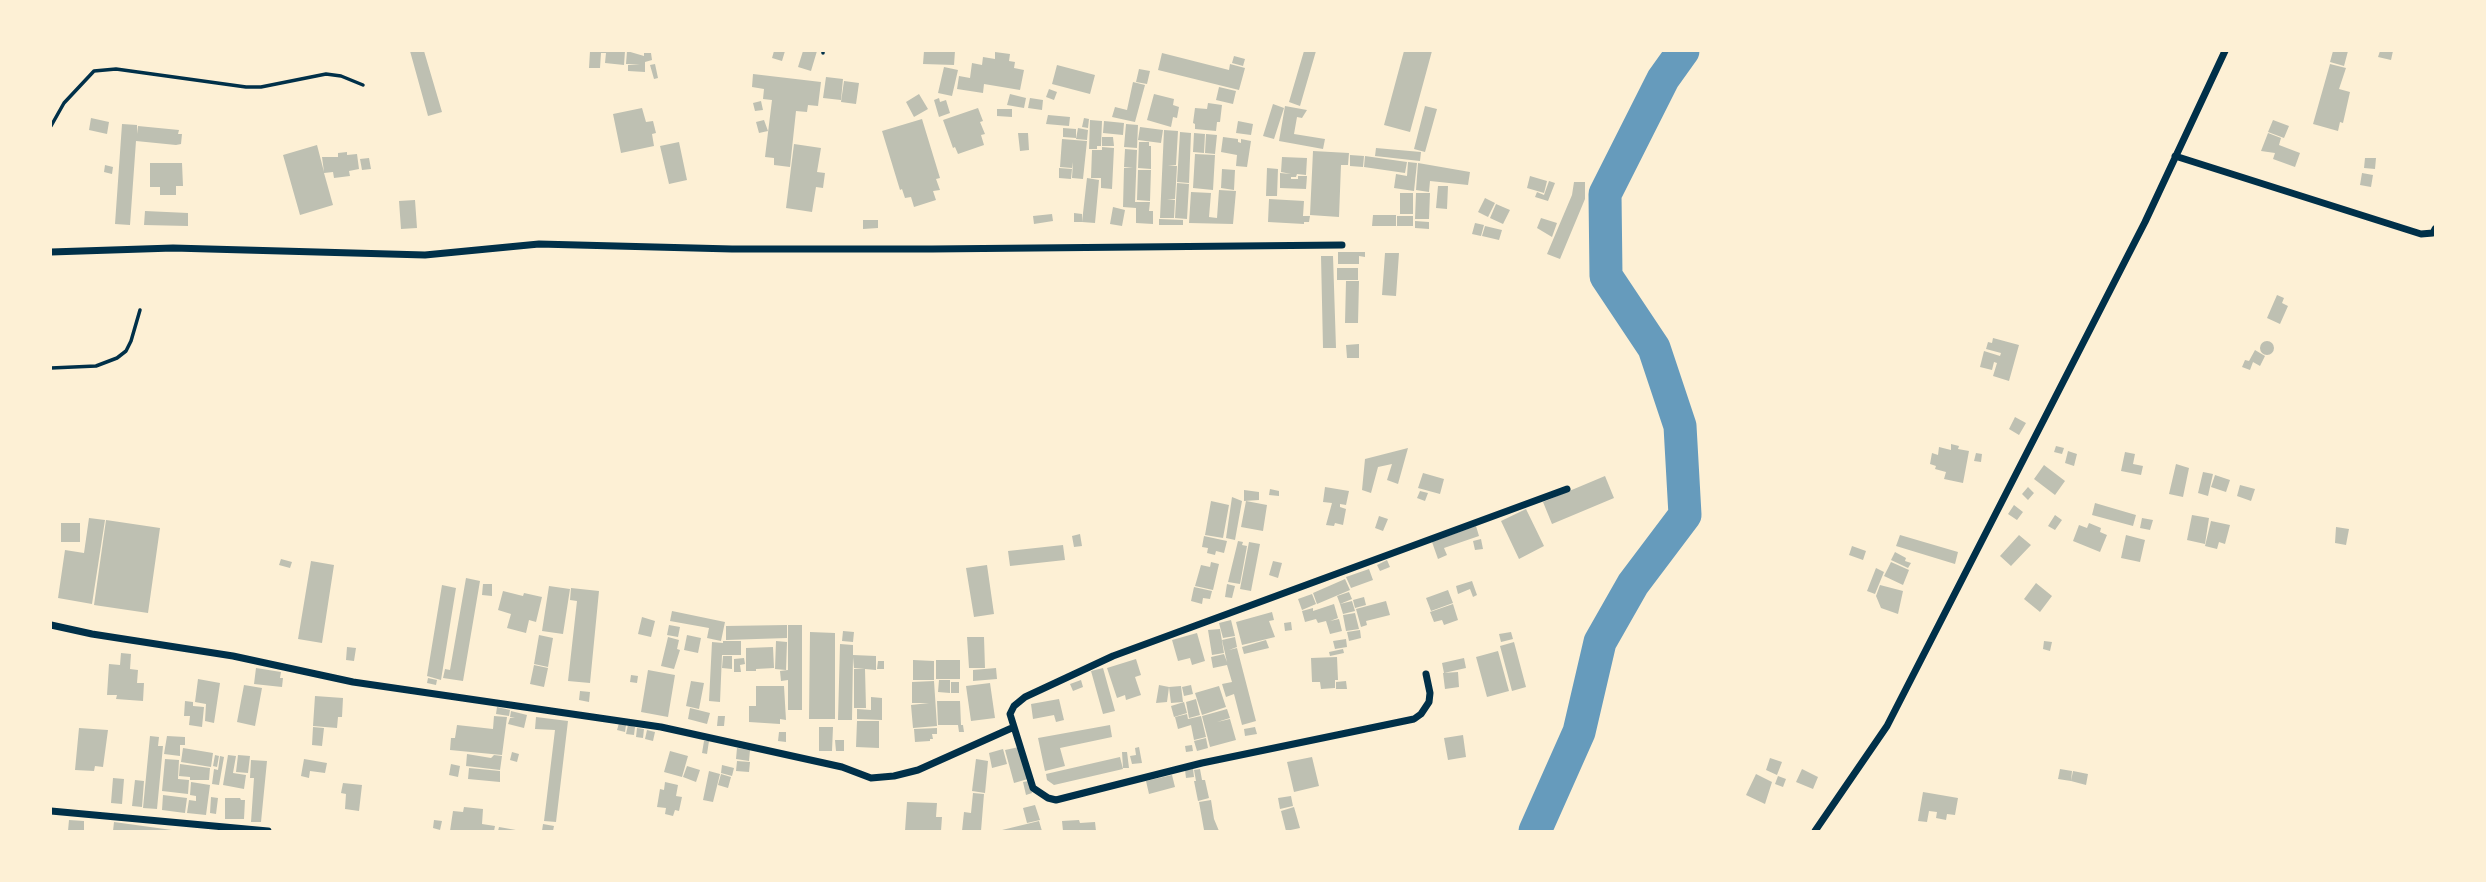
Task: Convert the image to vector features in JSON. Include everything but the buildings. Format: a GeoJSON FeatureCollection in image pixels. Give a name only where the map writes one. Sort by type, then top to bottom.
{"type":"FeatureCollection","features":[{"type":"Feature","properties":{"kind":"street"},"geometry":{"type":"LineString","coordinates":[[1815,831],[1886,726],[2145,222],[2225,51]]}},
{"type":"Feature","properties":{"kind":"street"},"geometry":{"type":"LineString","coordinates":[[2175,156],[2421,234],[2433,233],[2435,229]]}},
{"type":"Feature","properties":{"kind":"street"},"geometry":{"type":"LineString","coordinates":[[51,252],[173,248],[425,255],[539,244],[932,249],[1342,244]]}},
{"type":"Feature","properties":{"kind":"street"},"geometry":{"type":"LineString","coordinates":[[1426,674],[1429,702],[1414,719],[1202,763],[1056,800],[1033,789],[1010,715],[1014,706],[1025,697],[1113,656],[1567,489]]}},
{"type":"Feature","properties":{"kind":"street"},"geometry":{"type":"LineString","coordinates":[[51,625],[233,656],[353,682],[661,727],[842,767],[872,778],[918,770],[1014,727]]}},
{"type":"Feature","properties":{"kind":"street"},"geometry":{"type":"LineString","coordinates":[[51,811],[268,831]]}},
{"type":"Feature","properties":{"kind":"lane"},"geometry":{"type":"LineString","coordinates":[[51,126],[64,103],[94,71],[116,69],[261,87],[326,74],[341,76],[363,85]]}},
{"type":"Feature","properties":{"kind":"lane"},"geometry":{"type":"LineString","coordinates":[[51,368],[96,366],[117,358],[126,351],[131,341],[140,310]]}},
{"type":"Feature","properties":{"kind":"waterway"},"geometry":{"type":"LineString","coordinates":[[1535,831],[1579,732],[1600,642],[1633,584],[1685,515],[1680,426],[1654,348],[1606,276],[1605,194],[1663,79],[1683,51]]}}]}
